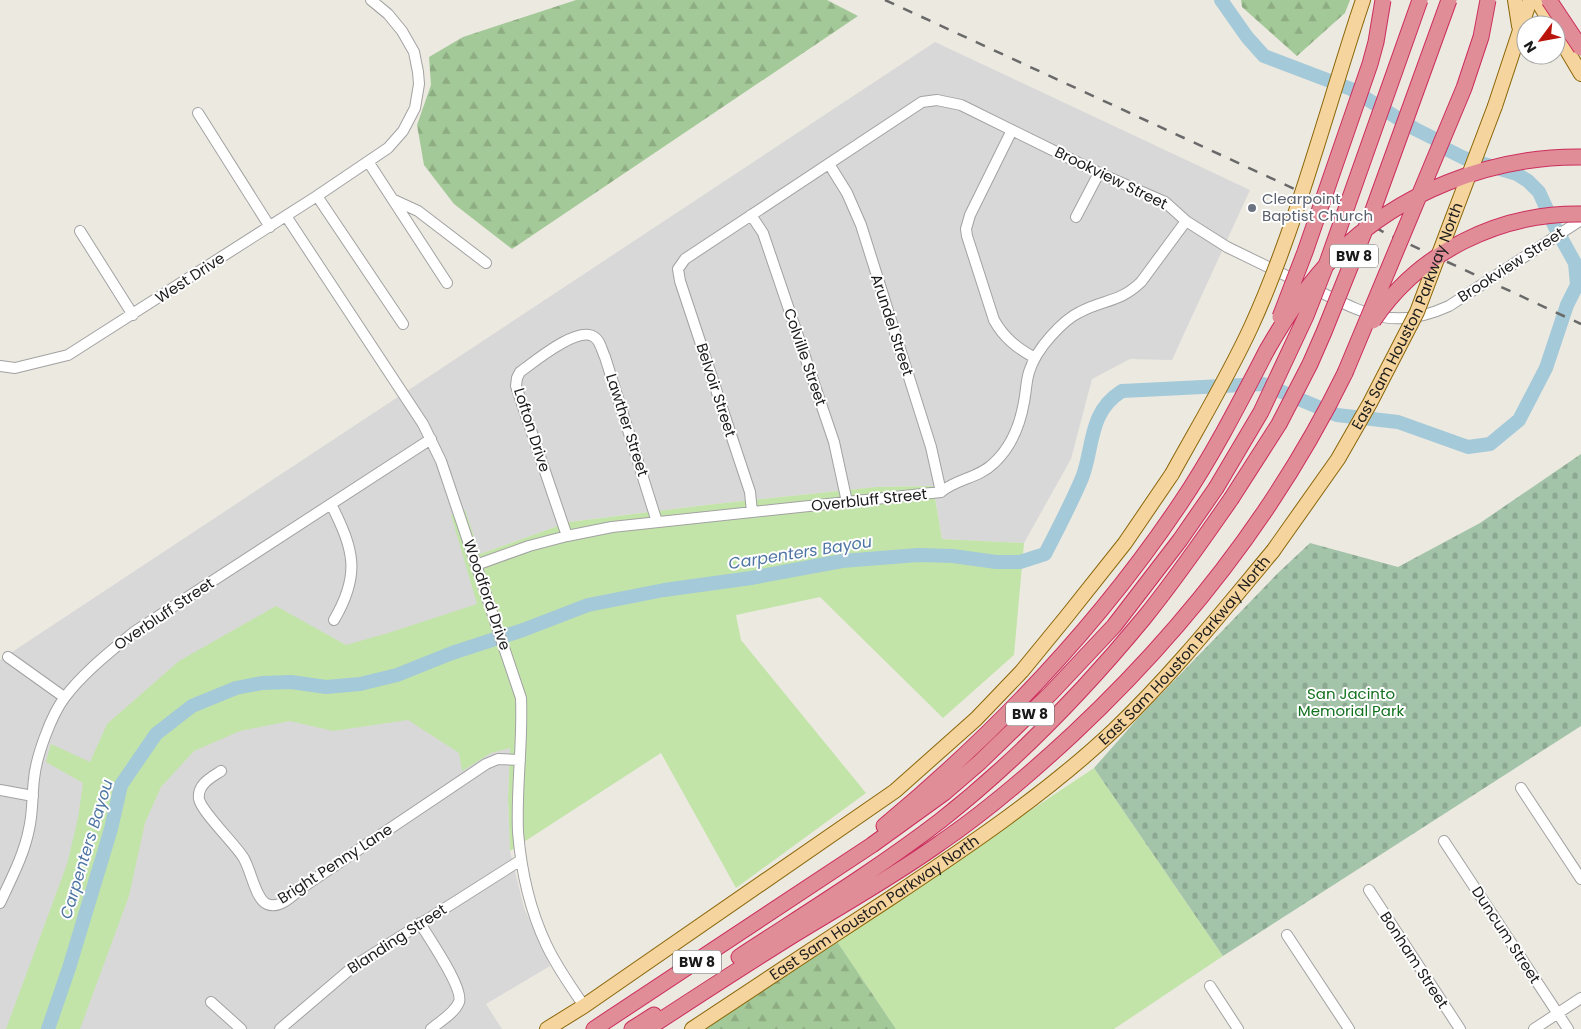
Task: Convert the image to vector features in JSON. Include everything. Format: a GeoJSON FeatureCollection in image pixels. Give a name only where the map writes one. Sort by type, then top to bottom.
{"type":"FeatureCollection","features":[{"type":"Feature","properties":{"kind":"highway"},"geometry":{"type":"LineString","coordinates":[[1267,350],[1308,244],[1370,64],[1376,42],[1383,0]]}},
{"type":"Feature","properties":{"kind":"highway","name":"BW 8"},"geometry":{"type":"LineString","coordinates":[[594,1029],[800,894],[872,845],[944,792],[1015,729],[1114,626],[1180,540],[1216,488],[1261,412],[1306,316],[1328,260],[1420,0]]}},
{"type":"Feature","properties":{"kind":"highway","name":"BW 8"},"geometry":{"type":"LineString","coordinates":[[632,1029],[912,842],[940,820],[995,774],[1059,713],[1144,618],[1192,556],[1231,499],[1279,424],[1310,364],[1373,210],[1449,0]]}},
{"type":"Feature","properties":{"kind":"highway"},"geometry":{"type":"LineString","coordinates":[[1345,373],[1464,88],[1481,37],[1488,0]]}},
{"type":"Feature","properties":{"kind":"highway"},"geometry":{"type":"LineString","coordinates":[[1549,0],[1568,48]]}},
{"type":"Feature","properties":{"kind":"highway"},"geometry":{"type":"LineString","coordinates":[[800,894],[894,818],[983,737],[1094,621],[1130,575],[1195,481],[1237,408],[1267,350],[1294,307],[1325,266],[1360,234],[1388,213],[1431,190],[1478,172],[1533,160],[1581,157]]}},
{"type":"Feature","properties":{"kind":"highway"},"geometry":{"type":"LineString","coordinates":[[646,1029],[941,843],[1039,765],[1082,726],[1137,671],[1189,612],[1261,519],[1311,440],[1368,329],[1386,303],[1409,279],[1432,260],[1467,239],[1506,224],[1546,216],[1580,219]]}},
{"type":"Feature","properties":{"kind":"main road","name":"BW 8"},"geometry":{"type":"LineString","coordinates":[[547,1029],[584,1006],[894,791],[976,719],[1022,671],[1067,616],[1124,543],[1172,474],[1222,384],[1255,318],[1282,252],[1319,142],[1362,0]]}},
{"type":"Feature","properties":{"kind":"main road"},"geometry":{"type":"LineString","coordinates":[[1515,0],[1518,15]]}},
{"type":"Feature","properties":{"kind":"main road","name":"East Sam Houston Parkway North"},"geometry":{"type":"LineString","coordinates":[[1524,15],[1530,0]]}},
{"type":"Feature","properties":{"kind":"main road"},"geometry":{"type":"LineString","coordinates":[[1537,0],[1546,15]]}},
{"type":"Feature","properties":{"kind":"main road"},"geometry":{"type":"LineString","coordinates":[[1552,15],[1553,0]]}},
{"type":"Feature","properties":{"kind":"main road","name":"East Sam Houston Parkway North"},"geometry":{"type":"LineString","coordinates":[[692,1029],[950,858],[1006,819],[1058,779],[1114,731],[1163,682],[1273,551],[1338,459],[1370,403],[1417,312],[1495,106],[1516,40]]}},
{"type":"Feature","properties":{"kind":"main road"},"geometry":{"type":"LineString","coordinates":[[1568,48],[1581,74]]}},
{"type":"Feature","properties":{"kind":"main road"},"geometry":{"type":"LineString","coordinates":[[1508,66],[1516,58]]}},
{"type":"Feature","properties":{"kind":"street","name":"West Drive"},"geometry":{"type":"LineString","coordinates":[[0,366],[15,368],[68,355],[369,163],[388,148],[403,131],[415,108],[419,84],[416,59],[408,40],[388,14],[371,0]]}},
{"type":"Feature","properties":{"kind":"street","name":"Brookview Street"},"geometry":{"type":"LineString","coordinates":[[678,268],[685,259],[922,102],[929,100],[953,102],[1098,173],[1165,202],[1186,221],[1228,247],[1350,306],[1372,315],[1391,319],[1415,318],[1434,313],[1449,306],[1550,241],[1580,219]]}},
{"type":"Feature","properties":{"kind":"street"},"geometry":{"type":"LineString","coordinates":[[198,113],[270,227]]}},
{"type":"Feature","properties":{"kind":"street"},"geometry":{"type":"LineString","coordinates":[[1012,130],[970,215],[966,229],[994,320],[1001,332],[1012,343],[1035,358]]}},
{"type":"Feature","properties":{"kind":"street"},"geometry":{"type":"LineString","coordinates":[[369,163],[447,283]]}},
{"type":"Feature","properties":{"kind":"street","name":"Arundel Street"},"geometry":{"type":"LineString","coordinates":[[829,164],[847,193],[861,225],[931,447],[941,492]]}},
{"type":"Feature","properties":{"kind":"street"},"geometry":{"type":"LineString","coordinates":[[1076,217],[1098,173]]}},
{"type":"Feature","properties":{"kind":"street"},"geometry":{"type":"LineString","coordinates":[[317,196],[403,324]]}},
{"type":"Feature","properties":{"kind":"street"},"geometry":{"type":"LineString","coordinates":[[394,200],[418,211],[486,263]]}},
{"type":"Feature","properties":{"kind":"street","name":"Colville Street"},"geometry":{"type":"LineString","coordinates":[[751,215],[762,233],[831,433],[847,502]]}},
{"type":"Feature","properties":{"kind":"street","name":"Woodford Drive"},"geometry":{"type":"LineString","coordinates":[[286,216],[423,424],[441,462],[521,698],[522,726],[518,831],[521,860],[533,908],[545,942],[584,1006]]}},
{"type":"Feature","properties":{"kind":"street","name":"Overbluff Street"},"geometry":{"type":"LineString","coordinates":[[476,565],[529,546],[612,527],[941,492],[949,485],[969,479],[994,464],[1006,448],[1019,425],[1029,370],[1035,358],[1053,334],[1082,310],[1118,298],[1134,288],[1141,282],[1186,221]]}},
{"type":"Feature","properties":{"kind":"street"},"geometry":{"type":"LineString","coordinates":[[80,232],[133,315]]}},
{"type":"Feature","properties":{"kind":"street","name":"Belvoir Street"},"geometry":{"type":"LineString","coordinates":[[678,268],[680,281],[750,492],[752,512]]}},
{"type":"Feature","properties":{"kind":"street","name":"Lawther Street"},"geometry":{"type":"LineString","coordinates":[[589,334],[596,337],[605,357],[657,522]]}},
{"type":"Feature","properties":{"kind":"street","name":"Lofton Drive"},"geometry":{"type":"LineString","coordinates":[[567,536],[516,386],[516,378],[520,372],[573,336],[589,334]]}},
{"type":"Feature","properties":{"kind":"street","name":"Overbluff Street"},"geometry":{"type":"LineString","coordinates":[[1,897],[22,855],[30,828],[34,777],[41,748],[64,697],[102,658],[134,632],[431,439]]}},
{"type":"Feature","properties":{"kind":"street"},"geometry":{"type":"LineString","coordinates":[[331,504],[345,534],[351,561],[351,579],[347,596],[334,620]]}},
{"type":"Feature","properties":{"kind":"street"},"geometry":{"type":"LineString","coordinates":[[8,657],[64,697]]}},
{"type":"Feature","properties":{"kind":"street","name":"Bright Penny Lane"},"geometry":{"type":"LineString","coordinates":[[221,770],[203,783],[200,788],[199,799],[204,809],[243,856],[250,870],[258,896],[266,904],[276,905],[486,764],[498,759],[520,760]]}},
{"type":"Feature","properties":{"kind":"street"},"geometry":{"type":"LineString","coordinates":[[1521,788],[1581,880]]}},
{"type":"Feature","properties":{"kind":"street"},"geometry":{"type":"LineString","coordinates":[[0,790],[33,796]]}},
{"type":"Feature","properties":{"kind":"street","name":"Duncum Street"},"geometry":{"type":"LineString","coordinates":[[1444,841],[1568,1029]]}},
{"type":"Feature","properties":{"kind":"street","name":"Blanding Street"},"geometry":{"type":"LineString","coordinates":[[280,1029],[354,966],[521,860]]}},
{"type":"Feature","properties":{"kind":"street","name":"Bonham Street"},"geometry":{"type":"LineString","coordinates":[[1369,890],[1460,1029]]}},
{"type":"Feature","properties":{"kind":"street"},"geometry":{"type":"LineString","coordinates":[[420,923],[455,982],[460,994],[460,1000],[454,1010],[431,1029]]}},
{"type":"Feature","properties":{"kind":"street"},"geometry":{"type":"LineString","coordinates":[[1287,936],[1349,1029]]}},
{"type":"Feature","properties":{"kind":"street"},"geometry":{"type":"LineString","coordinates":[[1210,986],[1238,1029]]}},
{"type":"Feature","properties":{"kind":"street"},"geometry":{"type":"LineString","coordinates":[[1534,1029],[1581,998]]}},
{"type":"Feature","properties":{"kind":"street"},"geometry":{"type":"LineString","coordinates":[[211,1002],[241,1029]]}},
{"type":"Feature","properties":{"kind":"shaded area"},"geometry":{"type":"Polygon","coordinates":[[[935,42],[1250,190],[1172,360],[1130,359],[1092,379],[1071,459],[1024,543],[942,539],[933,486],[876,487],[569,522],[480,554],[465,511],[477,604],[510,748],[508,800],[510,851],[524,908],[550,966],[486,1004],[502,1029],[0,1029],[0,660],[935,42]]]}},
{"type":"Feature","properties":{"kind":"green space"},"geometry":{"type":"Polygon","coordinates":[[[576,0],[827,0],[858,16],[512,249],[454,204],[424,165],[417,125],[431,85],[429,57],[463,37],[576,0]]]}},
{"type":"Feature","properties":{"kind":"green space"},"geometry":{"type":"Polygon","coordinates":[[[1241,0],[1350,0],[1345,13],[1297,56],[1242,7],[1241,0]]]}},
{"type":"Feature","properties":{"kind":"green space","name":"San Jacinto Memorial Park"},"geometry":{"type":"Polygon","coordinates":[[[1581,454],[1581,726],[1223,956],[1094,768],[1139,717],[1278,573],[1310,543],[1398,567],[1480,523],[1581,454]]]}},
{"type":"Feature","properties":{"kind":"green space"},"geometry":{"type":"Polygon","coordinates":[[[933,486],[942,539],[1024,543],[1014,655],[943,718],[820,597],[736,615],[741,640],[866,793],[736,888],[661,753],[510,851],[508,800],[510,748],[491,753],[462,771],[459,753],[408,720],[333,731],[290,721],[240,731],[194,751],[161,787],[145,823],[129,896],[80,1029],[6,1029],[67,864],[78,818],[83,783],[46,762],[51,744],[90,762],[107,724],[179,661],[276,606],[346,645],[477,604],[451,515],[465,510],[480,554],[569,522],[876,487],[933,486]]]}},
{"type":"Feature","properties":{"kind":"green space"},"geometry":{"type":"Polygon","coordinates":[[[1094,768],[1223,956],[1114,1029],[896,1029],[836,940],[1094,768]]]}},
{"type":"Feature","properties":{"kind":"green space"},"geometry":{"type":"Polygon","coordinates":[[[836,940],[896,1029],[697,1029],[836,940]]]}},
{"type":"Feature","properties":{"kind":"waterway","name":"Carpenters Bayou"},"geometry":{"type":"LineString","coordinates":[[48,1029],[69,968],[111,829],[121,785],[156,734],[192,706],[236,688],[262,683],[291,682],[326,687],[360,684],[397,675],[452,653],[523,630],[588,605],[664,590],[751,578],[842,561],[918,555],[953,556],[996,562],[1020,562],[1045,554],[1082,478],[1094,431],[1103,409],[1111,399],[1122,391],[1263,384],[1337,415],[1398,422],[1468,447],[1490,444],[1519,420],[1546,368],[1567,305],[1577,285],[1575,263],[1555,227],[1539,192],[1528,181],[1517,174],[1464,158],[1446,149],[1435,139],[1415,129],[1351,89],[1264,56],[1247,37],[1221,0]]}},
{"type":"Feature","properties":{"kind":"railway"},"geometry":{"type":"LineString","coordinates":[[885,0],[1364,221],[1385,233],[1581,324]]}},
{"type":"Feature","properties":{"kind":"place","name":"Clearpoint Baptist Church"},"geometry":{"type":"Point","coordinates":[1252,208]}}]}
